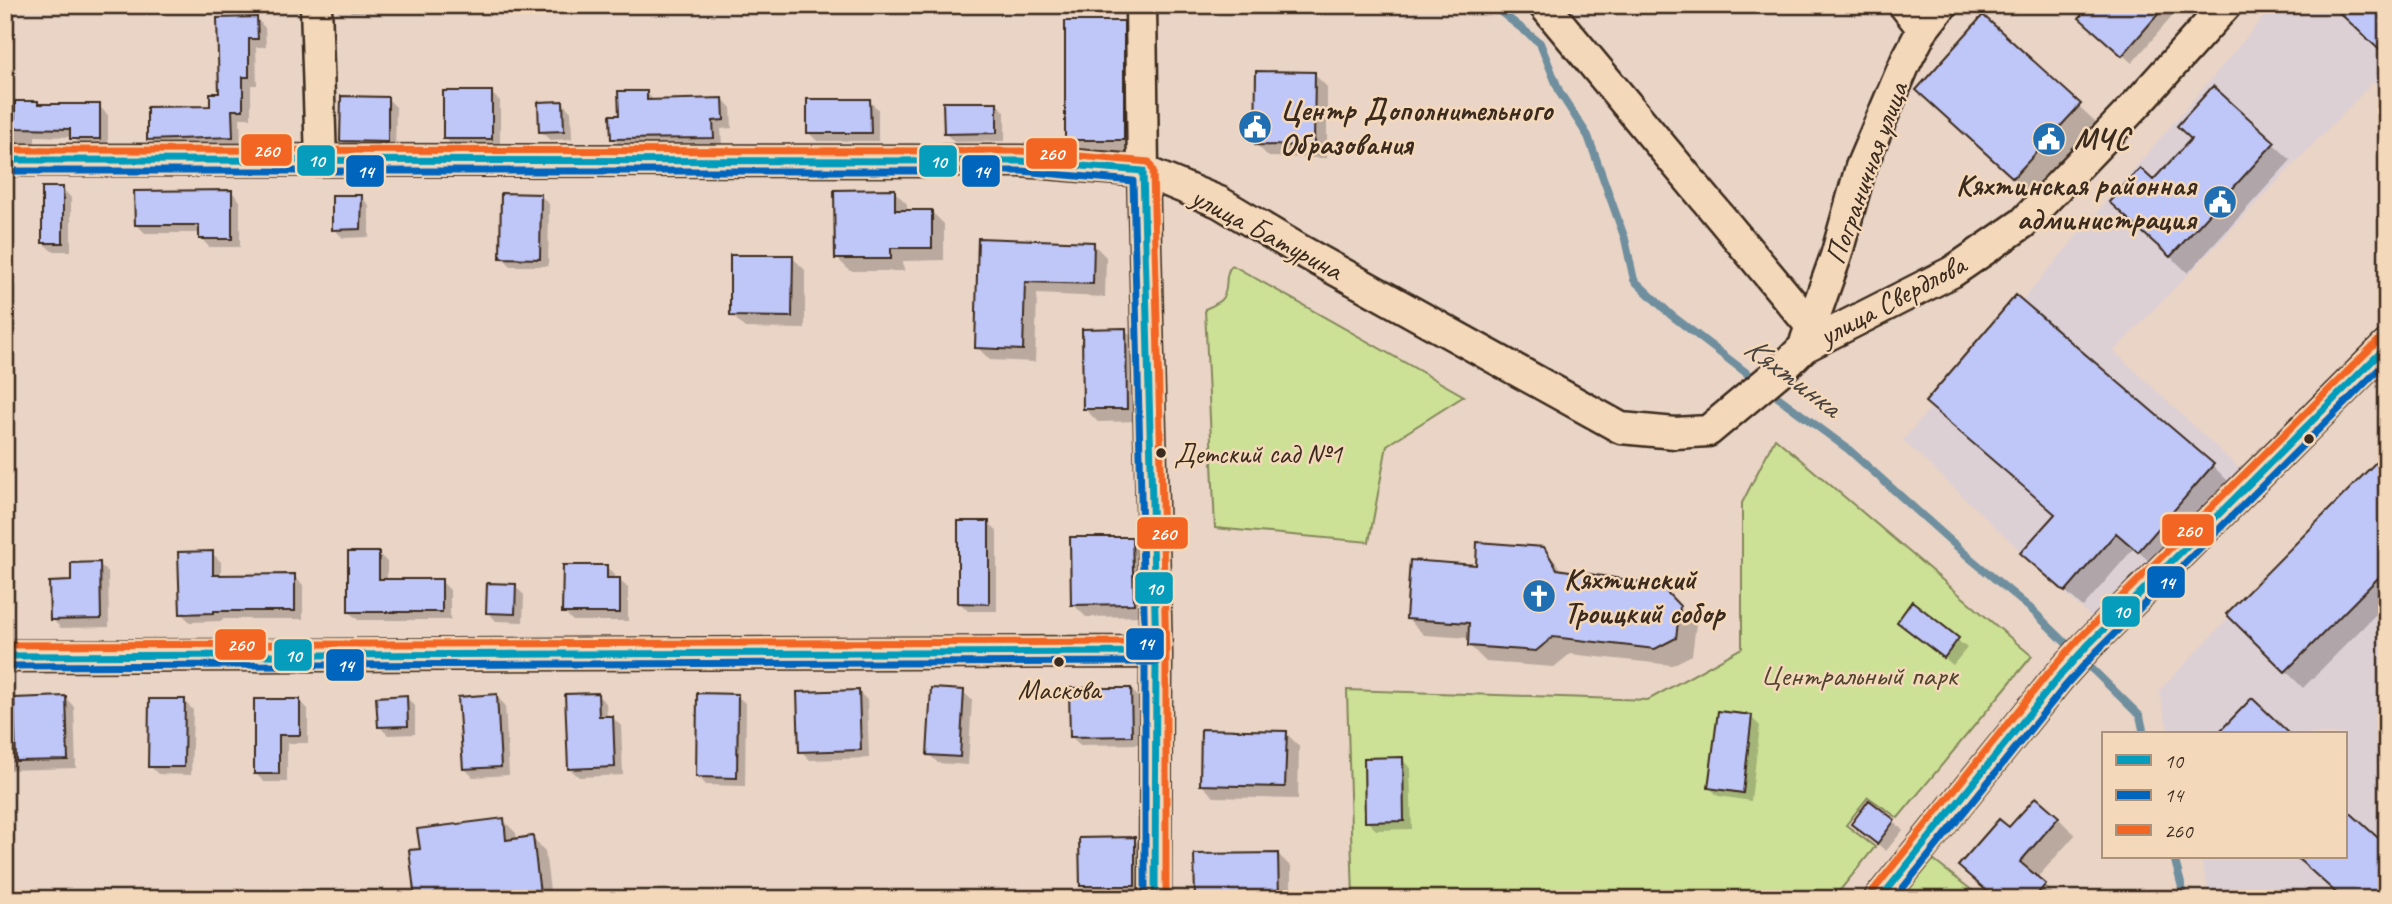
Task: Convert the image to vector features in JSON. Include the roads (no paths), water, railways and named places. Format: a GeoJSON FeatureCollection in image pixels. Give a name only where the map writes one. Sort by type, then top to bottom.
{"type":"FeatureCollection","features":[{"type":"Feature","properties":{"kind":"street"},"geometry":{"type":"LineString","coordinates":[[316,5],[321,160]]}},
{"type":"Feature","properties":{"kind":"street"},"geometry":{"type":"LineString","coordinates":[[1141,5],[1156,652],[1155,899]]}},
{"type":"Feature","properties":{"kind":"street"},"geometry":{"type":"LineString","coordinates":[[1544,5],[1808,337]]}},
{"type":"Feature","properties":{"kind":"street"},"geometry":{"type":"LineString","coordinates":[[1904,5],[1923,29]]}},
{"type":"Feature","properties":{"kind":"street","name":"Пограничная улица"},"geometry":{"type":"LineString","coordinates":[[1808,337],[1836,256],[1861,167],[1906,61],[1923,29],[1942,5]]}},
{"type":"Feature","properties":{"kind":"street","name":"улица Свердлова"},"geometry":{"type":"LineString","coordinates":[[1731,413],[1781,370],[1808,337],[1952,272],[2023,223],[2134,107],[2226,5]]}},
{"type":"Feature","properties":{"kind":"street","name":"улица Батурина"},"geometry":{"type":"LineString","coordinates":[[5,160],[1021,161],[1143,171],[1219,202],[1298,249],[1622,428],[1675,433],[1708,431],[1731,413]]}},
{"type":"Feature","properties":{"kind":"street"},"geometry":{"type":"LineString","coordinates":[[1880,899],[2057,678],[2387,346]]}},
{"type":"Feature","properties":{"kind":"street"},"geometry":{"type":"LineString","coordinates":[[5,656],[1156,652]]}},
{"type":"Feature","properties":{"kind":"waterway","name":"Кяхтинка"},"geometry":{"type":"LineString","coordinates":[[1492,5],[1540,43],[1560,93],[1588,136],[1625,239],[1634,280],[1671,315],[1757,381]]}},
{"type":"Feature","properties":{"kind":"waterway","name":"Кяхтинка"},"geometry":{"type":"LineString","coordinates":[[1767,389],[1848,449],[2031,609],[2074,651]]}},
{"type":"Feature","properties":{"kind":"waterway","name":"Кяхтинка"},"geometry":{"type":"LineString","coordinates":[[2083,660],[2140,716],[2144,732]]}},
{"type":"Feature","properties":{"kind":"waterway","name":"Кяхтинка"},"geometry":{"type":"LineString","coordinates":[[2174,858],[2185,899]]}},
{"type":"Feature","properties":{"kind":"place","name":"Центр Дополнительного Образования"},"geometry":{"type":"Point","coordinates":[1255,127]}},
{"type":"Feature","properties":{"kind":"place","name":"МЧС"},"geometry":{"type":"Point","coordinates":[2049,139]}},
{"type":"Feature","properties":{"kind":"place","name":"Кяхтинская районная администрация"},"geometry":{"type":"Point","coordinates":[2220,202]}},
{"type":"Feature","properties":{"kind":"place","name":"Детский сад №1"},"geometry":{"type":"Point","coordinates":[1161,453]}},
{"type":"Feature","properties":{"kind":"place","name":"Кяхтинский Троицкий собор"},"geometry":{"type":"Point","coordinates":[1539,596]}},
{"type":"Feature","properties":{"kind":"place","name":"Маскова"},"geometry":{"type":"Point","coordinates":[1059,662]}},
{"type":"Feature","properties":{"kind":"park label","name":"Центральный парк"},"geometry":{"type":"Point","coordinates":[1859,675]}}]}
